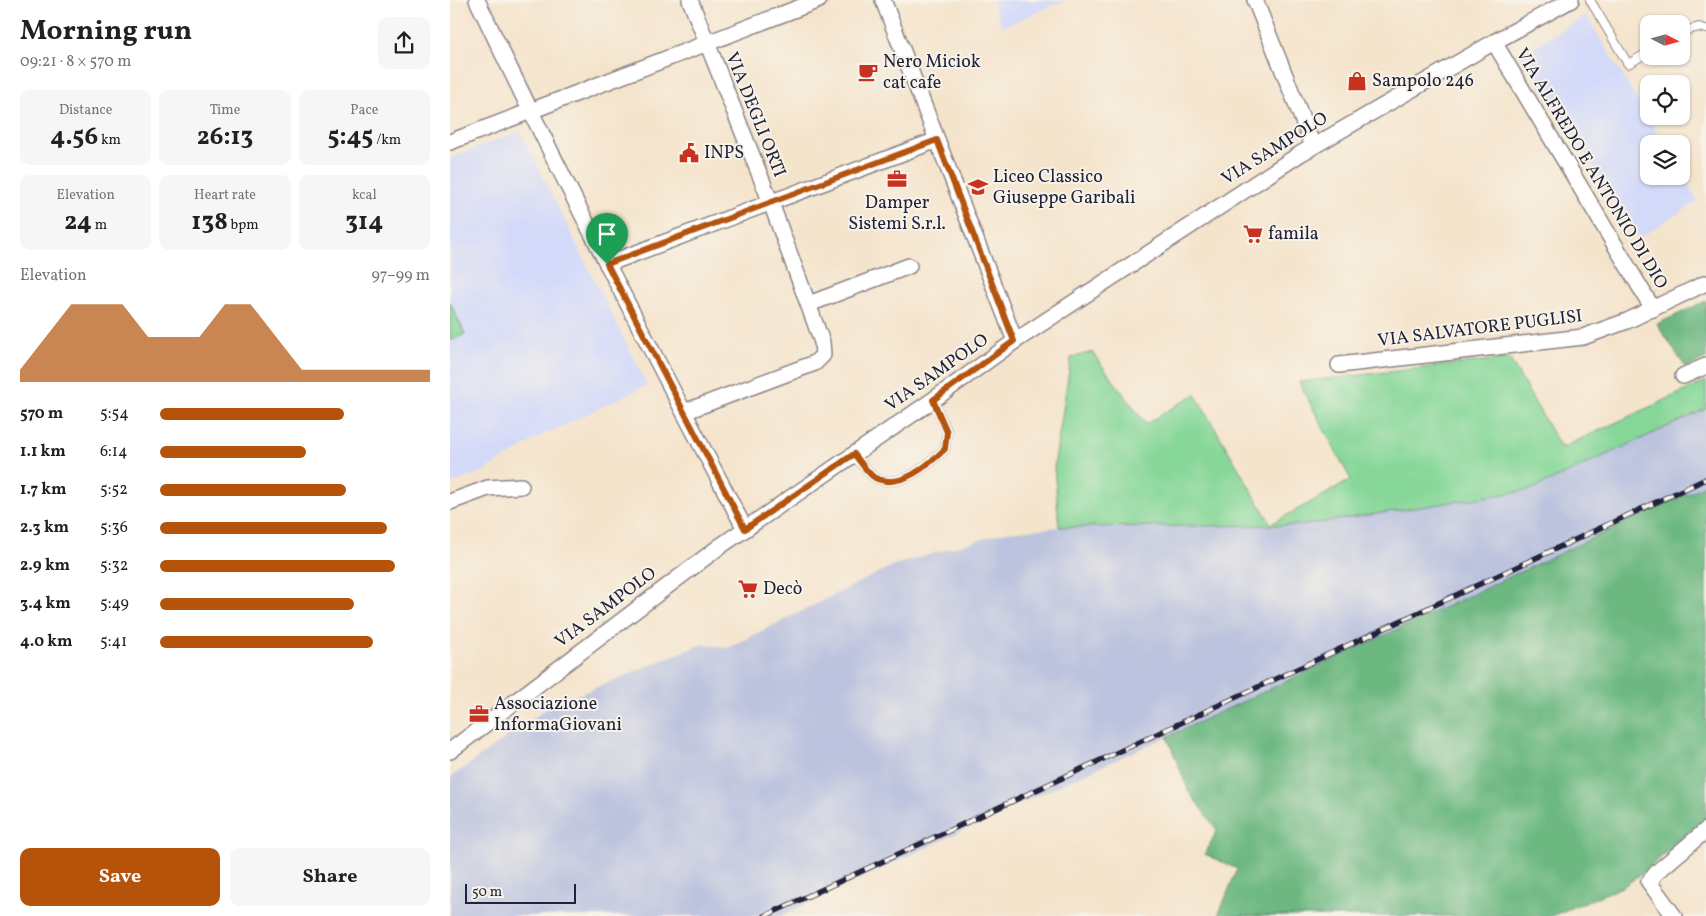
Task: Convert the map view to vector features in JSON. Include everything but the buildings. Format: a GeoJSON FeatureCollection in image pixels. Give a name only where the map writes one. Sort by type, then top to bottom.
{"type":"FeatureCollection","features":[{"type":"Feature","properties":{"kind":"street"},"geometry":{"type":"LineString","coordinates":[[477,0],[530,112],[607,264],[745,529]]}},
{"type":"Feature","properties":{"kind":"street","name":"VIA DEGLI ORTI"},"geometry":{"type":"LineString","coordinates":[[684,412],[814,363],[823,355],[822,342],[809,304],[690,0]]}},
{"type":"Feature","properties":{"kind":"street"},"geometry":{"type":"LineString","coordinates":[[450,142],[819,0]]}},
{"type":"Feature","properties":{"kind":"street"},"geometry":{"type":"LineString","coordinates":[[883,0],[1014,341]]}},
{"type":"Feature","properties":{"kind":"street"},"geometry":{"type":"LineString","coordinates":[[1255,0],[1313,146]]}},
{"type":"Feature","properties":{"kind":"street","name":"VIA SAMPOLO"},"geometry":{"type":"LineString","coordinates":[[450,751],[745,529],[933,400],[1014,341],[1313,146],[1495,45],[1545,6],[1571,0]]}},
{"type":"Feature","properties":{"kind":"street","name":"VIA ALFREDO E ANTONIO DI DIO"},"geometry":{"type":"LineString","coordinates":[[1495,45],[1653,309]]}},
{"type":"Feature","properties":{"kind":"street"},"geometry":{"type":"LineString","coordinates":[[607,264],[937,140]]}},
{"type":"Feature","properties":{"kind":"street"},"geometry":{"type":"LineString","coordinates":[[809,304],[909,266]]}},
{"type":"Feature","properties":{"kind":"street","name":"VIA SALVATORE PUGLISI"},"geometry":{"type":"LineString","coordinates":[[1339,365],[1583,337],[1653,309],[1706,283]]}},
{"type":"Feature","properties":{"kind":"street"},"geometry":{"type":"LineString","coordinates":[[1683,376],[1706,366]]}},
{"type":"Feature","properties":{"kind":"street"},"geometry":{"type":"LineString","coordinates":[[450,502],[488,488],[520,486]]}},
{"type":"Feature","properties":{"kind":"street"},"geometry":{"type":"LineString","coordinates":[[1674,916],[1650,882],[1657,872],[1706,830]]}},
{"type":"Feature","properties":{"kind":"lane"},"geometry":{"type":"LineString","coordinates":[[1590,0],[1628,64],[1640,57]]}},
{"type":"Feature","properties":{"kind":"lane"},"geometry":{"type":"LineString","coordinates":[[1690,30],[1706,29]]}},
{"type":"Feature","properties":{"kind":"lane"},"geometry":{"type":"LineString","coordinates":[[854,454],[874,478],[892,482],[910,476],[927,465],[945,449],[947,432],[933,400]]}},
{"type":"Feature","properties":{"kind":"shaded area"},"geometry":{"type":"Polygon","coordinates":[[[992,0],[1066,0],[1002,27],[992,0]]]}},
{"type":"Feature","properties":{"kind":"shaded area"},"geometry":{"type":"Polygon","coordinates":[[[1586,15],[1640,104],[1640,125],[1653,125],[1659,135],[1640,135],[1640,185],[1689,185],[1698,201],[1639,238],[1520,55],[1586,15]]]}},
{"type":"Feature","properties":{"kind":"shaded area"},"geometry":{"type":"Polygon","coordinates":[[[520,131],[647,385],[538,438],[484,471],[450,484],[450,158],[520,131]]]}},
{"type":"Feature","properties":{"kind":"shaded area"},"geometry":{"type":"Polygon","coordinates":[[[1706,409],[1706,486],[781,916],[450,916],[450,779],[454,775],[549,707],[702,644],[728,648],[894,565],[1006,532],[1072,526],[1305,525],[1530,490],[1706,409]]]}},
{"type":"Feature","properties":{"kind":"green space"},"geometry":{"type":"Polygon","coordinates":[[[1706,301],[1706,358],[1686,368],[1657,324],[1706,301]]]}},
{"type":"Feature","properties":{"kind":"green space"},"geometry":{"type":"Polygon","coordinates":[[[450,302],[465,334],[450,341],[450,302]]]}},
{"type":"Feature","properties":{"kind":"green space"},"geometry":{"type":"Polygon","coordinates":[[[1092,352],[1146,424],[1195,394],[1271,524],[1351,480],[1299,382],[1509,358],[1561,448],[1706,381],[1706,409],[1530,490],[1305,525],[1059,527],[1054,467],[1071,358],[1092,352]]]}},
{"type":"Feature","properties":{"kind":"green space"},"geometry":{"type":"Polygon","coordinates":[[[1706,485],[1706,818],[1642,874],[1622,887],[1551,916],[1218,916],[1237,869],[1205,854],[1217,830],[1189,792],[1167,737],[1706,485]]]}},
{"type":"Feature","properties":{"kind":"railway"},"geometry":{"type":"LineString","coordinates":[[765,916],[1706,479]]}},
{"type":"Feature","properties":{"kind":"place","name":"Nero Miciok cat cafe"},"geometry":{"type":"Point","coordinates":[868,72]}},
{"type":"Feature","properties":{"kind":"place","name":"Sampolo 246"},"geometry":{"type":"Point","coordinates":[1357,81]}},
{"type":"Feature","properties":{"kind":"place","name":"INPS"},"geometry":{"type":"Point","coordinates":[689,153]}},
{"type":"Feature","properties":{"kind":"place","name":"Damper Sistemi S.r.l."},"geometry":{"type":"Point","coordinates":[897,179]}},
{"type":"Feature","properties":{"kind":"place","name":"Liceo Classico Giuseppe Garibali"},"geometry":{"type":"Point","coordinates":[978,187]}},
{"type":"Feature","properties":{"kind":"place","name":"famila"},"geometry":{"type":"Point","coordinates":[1253,234]}},
{"type":"Feature","properties":{"kind":"place","name":"Decò"},"geometry":{"type":"Point","coordinates":[748,589]}},
{"type":"Feature","properties":{"kind":"place","name":"Associazione InformaGiovani"},"geometry":{"type":"Point","coordinates":[479,714]}},
{"type":"Feature","properties":{"kind":"route"},"geometry":{"type":"LineString","coordinates":[[937,140],[1014,341],[933,400],[947,432],[945,449],[927,465],[910,476],[892,482],[874,478],[854,454],[745,529],[607,264],[937,140]]}}]}
